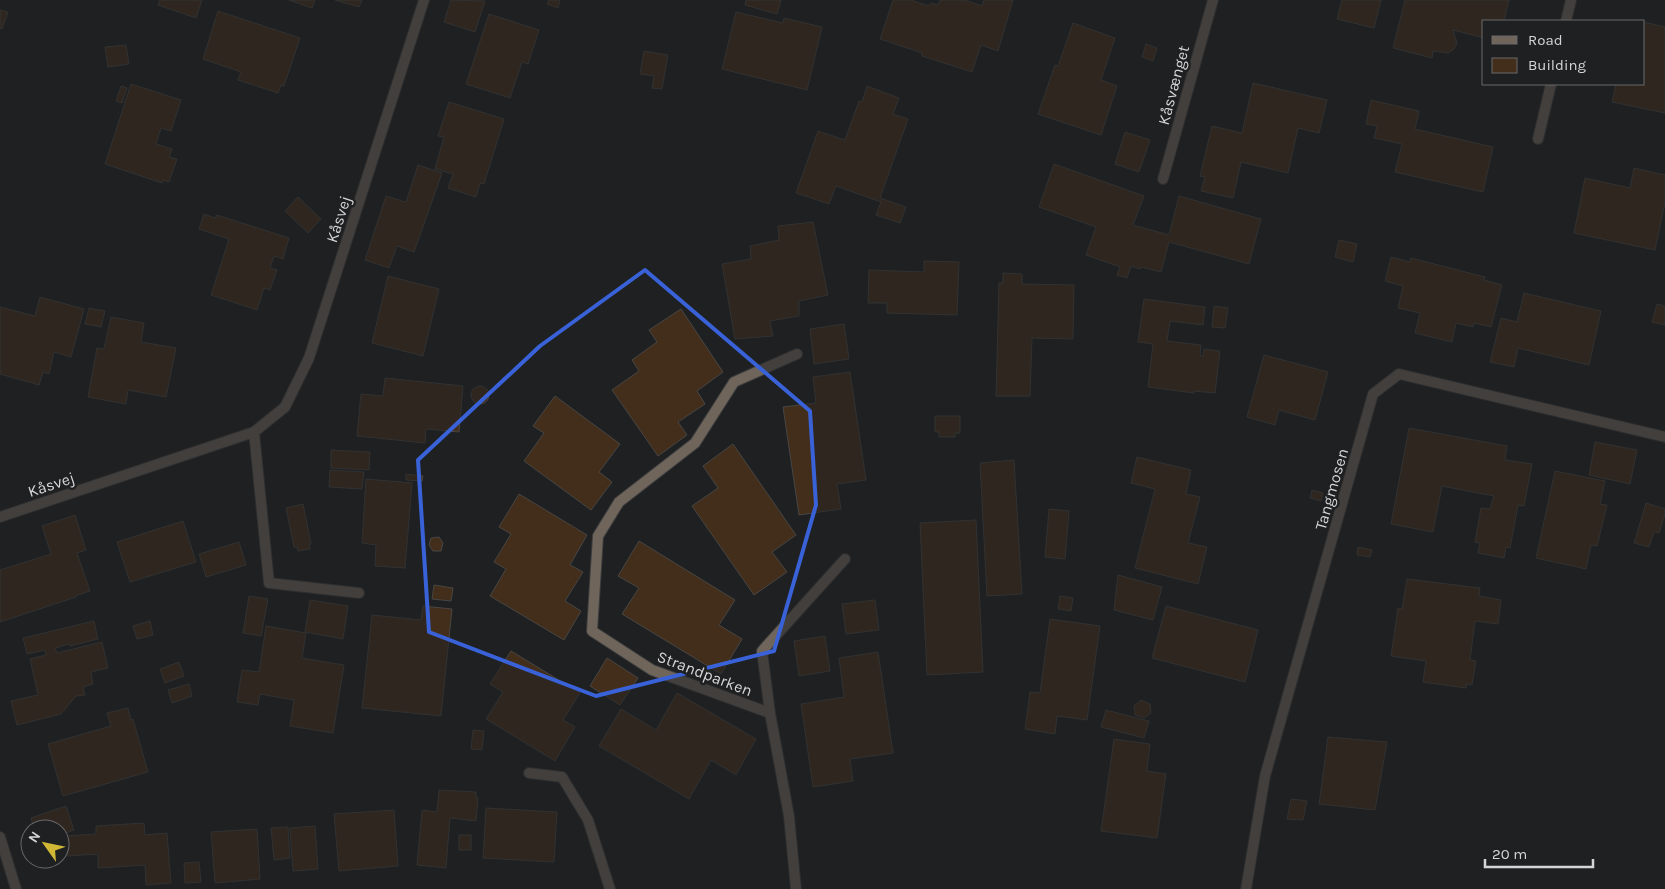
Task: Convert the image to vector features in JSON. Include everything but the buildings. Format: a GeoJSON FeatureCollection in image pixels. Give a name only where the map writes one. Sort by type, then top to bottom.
{"type":"FeatureCollection","features":[{"type":"Feature","properties":{"kind":"street","name":"Kåsvej"},"geometry":{"type":"LineString","coordinates":[[0,517],[254,432],[285,407],[309,358],[424,0]]}},
{"type":"Feature","properties":{"kind":"street","name":"Kåsvænget"},"geometry":{"type":"LineString","coordinates":[[1163,179],[1213,0]]}},
{"type":"Feature","properties":{"kind":"street"},"geometry":{"type":"LineString","coordinates":[[1566,20],[1571,0]]}},
{"type":"Feature","properties":{"kind":"street"},"geometry":{"type":"LineString","coordinates":[[1538,139],[1551,85]]}},
{"type":"Feature","properties":{"kind":"street","name":"Strandparken"},"geometry":{"type":"LineString","coordinates":[[770,713],[652,670],[592,631],[598,536],[619,502],[695,443],[734,382],[797,354]]}},
{"type":"Feature","properties":{"kind":"street","name":"Tangmosen"},"geometry":{"type":"LineString","coordinates":[[1246,889],[1265,776],[1374,394],[1399,374],[1665,437]]}},
{"type":"Feature","properties":{"kind":"street"},"geometry":{"type":"LineString","coordinates":[[254,432],[269,583],[359,593]]}},
{"type":"Feature","properties":{"kind":"street","name":"Strandparken"},"geometry":{"type":"LineString","coordinates":[[796,889],[789,816],[770,713],[762,651],[845,560]]}},
{"type":"Feature","properties":{"kind":"street"},"geometry":{"type":"LineString","coordinates":[[529,772],[562,777],[588,820],[610,889]]}},
{"type":"Feature","properties":{"kind":"street"},"geometry":{"type":"LineString","coordinates":[[0,837],[16,889]]}},
{"type":"Feature","properties":{"kind":"highlighted area"},"geometry":{"type":"Polygon","coordinates":[[[645,270],[810,411],[816,505],[774,651],[596,696],[429,632],[418,460],[540,346],[645,270]]]}}]}
